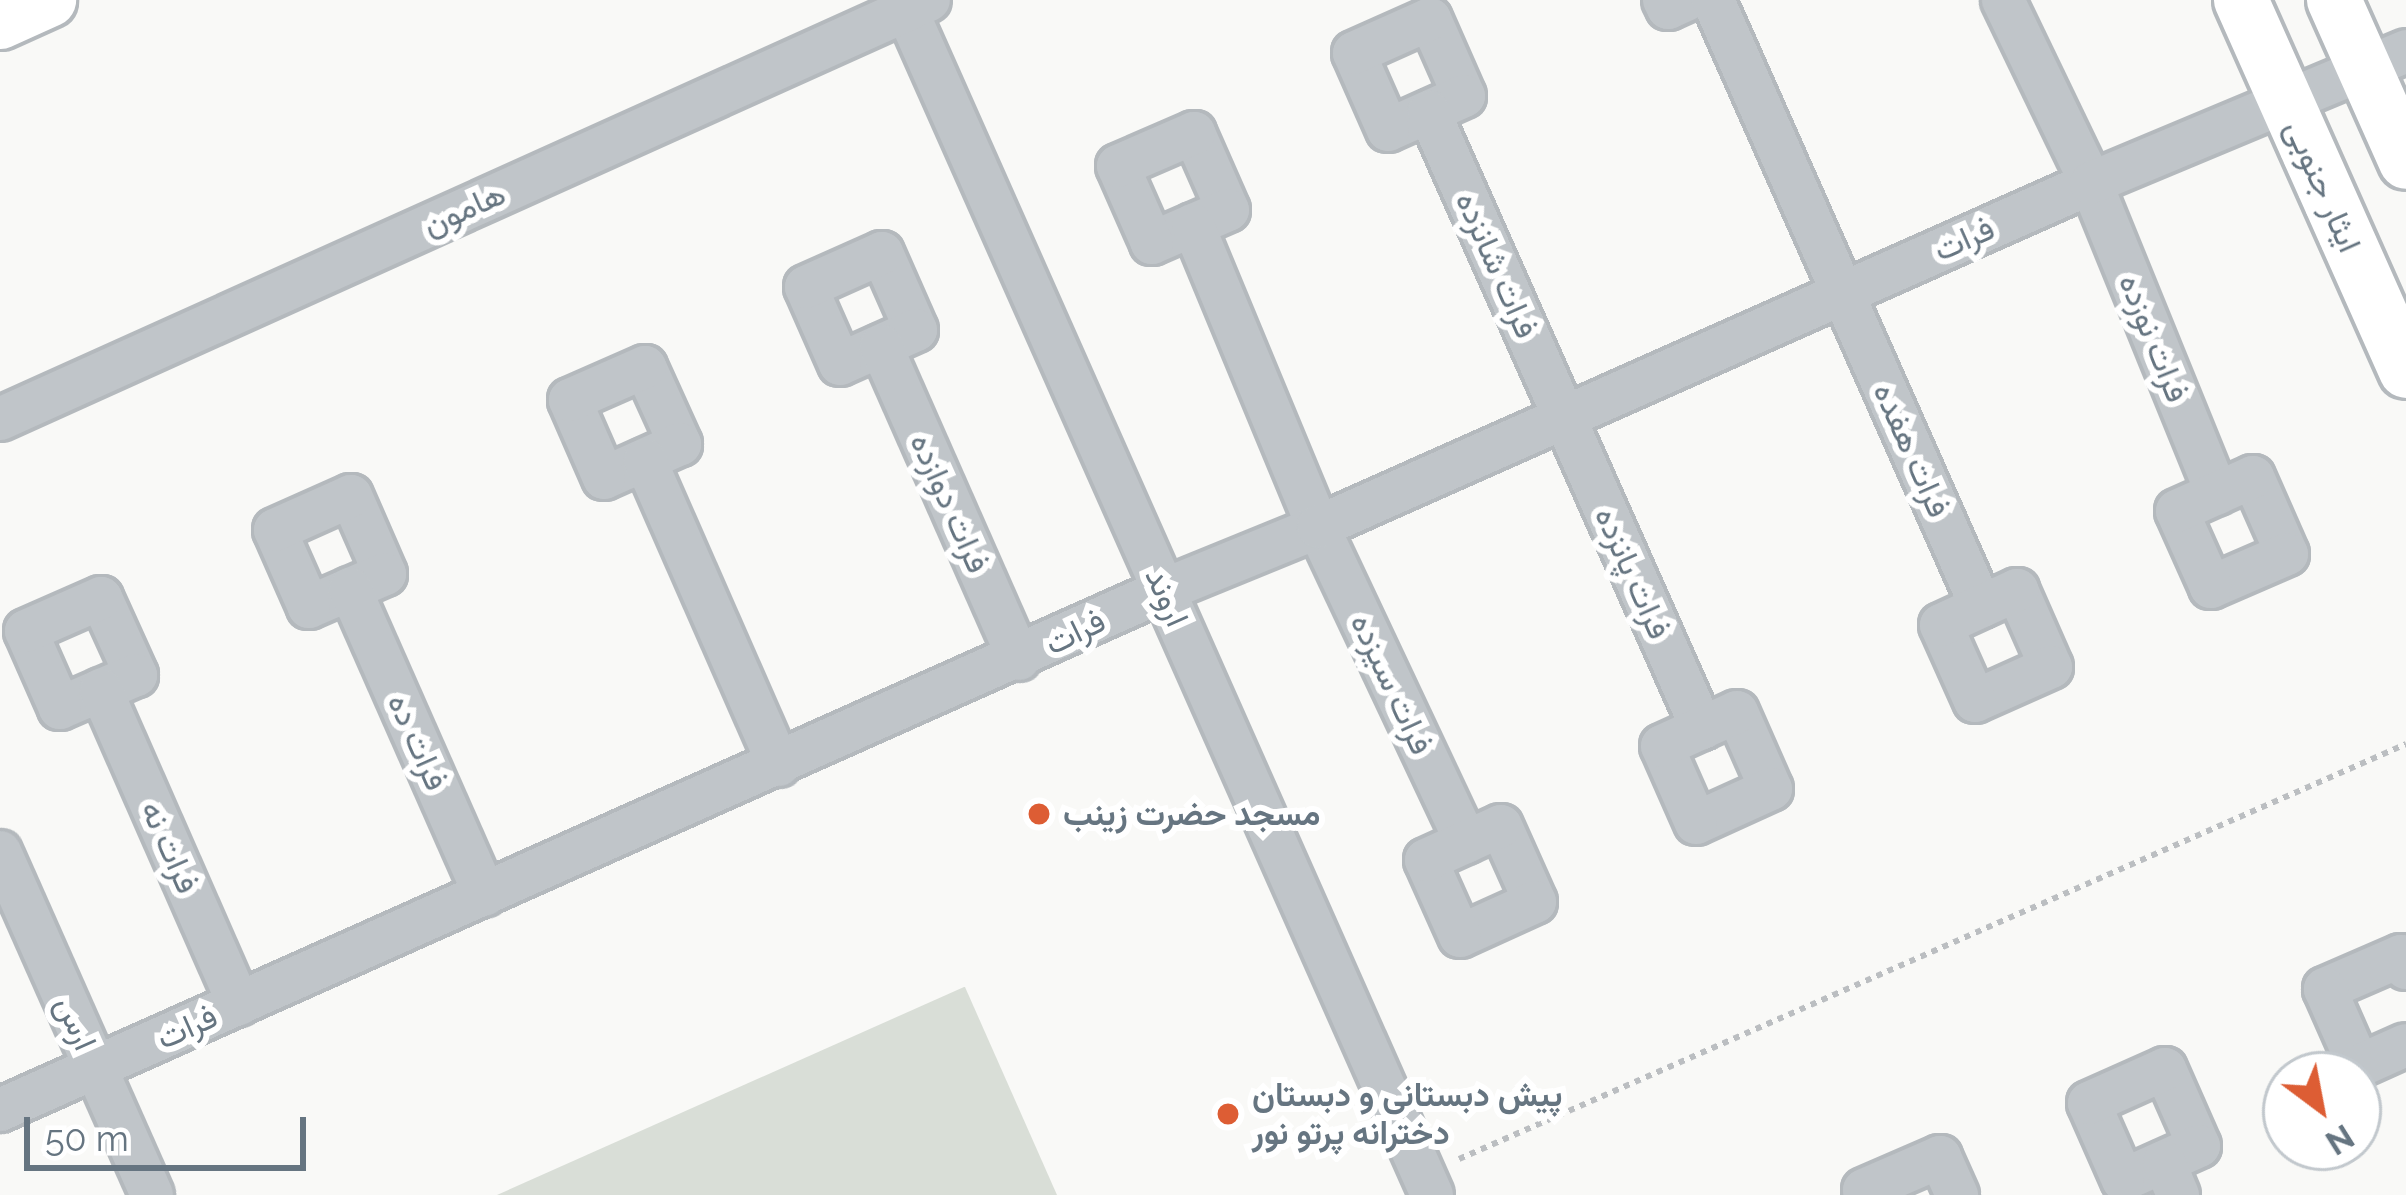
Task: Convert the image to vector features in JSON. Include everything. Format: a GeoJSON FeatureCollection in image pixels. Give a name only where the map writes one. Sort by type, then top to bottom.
{"type":"FeatureCollection","features":[{"type":"Feature","properties":{"kind":"main road"},"geometry":{"type":"LineString","coordinates":[[0,22],[49,0]]}},
{"type":"Feature","properties":{"kind":"main road","name":"ایثار جنوبی"},"geometry":{"type":"LineString","coordinates":[[2241,0],[2406,371]]}},
{"type":"Feature","properties":{"kind":"main road"},"geometry":{"type":"LineString","coordinates":[[2334,0],[2386,60],[2406,162]]}},
{"type":"Feature","properties":{"kind":"street"},"geometry":{"type":"LineString","coordinates":[[1664,0],[1668,8],[1686,0]]}},
{"type":"Feature","properties":{"kind":"street","name":"فرات هفده"},"geometry":{"type":"LineString","coordinates":[[1713,0],[1982,606]]}},
{"type":"Feature","properties":{"kind":"street","name":"فرات نوزده"},"geometry":{"type":"LineString","coordinates":[[2003,0],[2091,183],[2217,493]]}},
{"type":"Feature","properties":{"kind":"street","name":"هامون"},"geometry":{"type":"LineString","coordinates":[[0,418],[912,3]]}},
{"type":"Feature","properties":{"kind":"street","name":"اروند"},"geometry":{"type":"LineString","coordinates":[[912,3],[1427,1185]]}},
{"type":"Feature","properties":{"kind":"street","name":"فرات"},"geometry":{"type":"LineString","coordinates":[[0,1110],[1019,659],[1164,590],[1318,527],[2091,183],[2386,60]]}},
{"type":"Feature","properties":{"kind":"street","name":"فرات شانزده"},"geometry":{"type":"LineString","coordinates":[[1429,112],[1564,417]]}},
{"type":"Feature","properties":{"kind":"street","name":"فرات سیزده"},"geometry":{"type":"LineString","coordinates":[[1193,226],[1318,527],[1466,842]]}},
{"type":"Feature","properties":{"kind":"street","name":"فرات دوازده"},"geometry":{"type":"LineString","coordinates":[[880,346],[1019,659]]}},
{"type":"Feature","properties":{"kind":"street","name":"فرات پانزده"},"geometry":{"type":"LineString","coordinates":[[1564,417],[1702,728]]}},
{"type":"Feature","properties":{"kind":"street"},"geometry":{"type":"LineString","coordinates":[[645,460],[779,765]]}},
{"type":"Feature","properties":{"kind":"street","name":"فرات ده"},"geometry":{"type":"LineString","coordinates":[[350,589],[485,895]]}},
{"type":"Feature","properties":{"kind":"street","name":"فرات نه"},"geometry":{"type":"LineString","coordinates":[[100,690],[239,1004]]}},
{"type":"Feature","properties":{"kind":"street","name":"ارس"},"geometry":{"type":"LineString","coordinates":[[0,852],[152,1195]]}},
{"type":"Feature","properties":{"kind":"street"},"geometry":{"type":"LineString","coordinates":[[2404,1052],[2359,1066],[2325,989],[2401,956],[2406,968]]}},
{"type":"Feature","properties":{"kind":"street"},"geometry":{"type":"LineString","coordinates":[[1866,1195],[1864,1190],[1940,1157],[1957,1195]]}},
{"type":"Feature","properties":{"kind":"path"},"geometry":{"type":"LineString","coordinates":[[1427,1185],[2406,744]]}},
{"type":"Feature","properties":{"kind":"shaded area"},"geometry":{"type":"Polygon","coordinates":[[[964,987],[1057,1195],[497,1195],[964,987]]]}},
{"type":"Feature","properties":{"kind":"place","name":"مسجد حضرت زینب"},"geometry":{"type":"Point","coordinates":[1039,814]}},
{"type":"Feature","properties":{"kind":"place","name":"پیش دبستانی و دبستان دخترانه پرتو نور"},"geometry":{"type":"Point","coordinates":[1228,1114]}}]}
